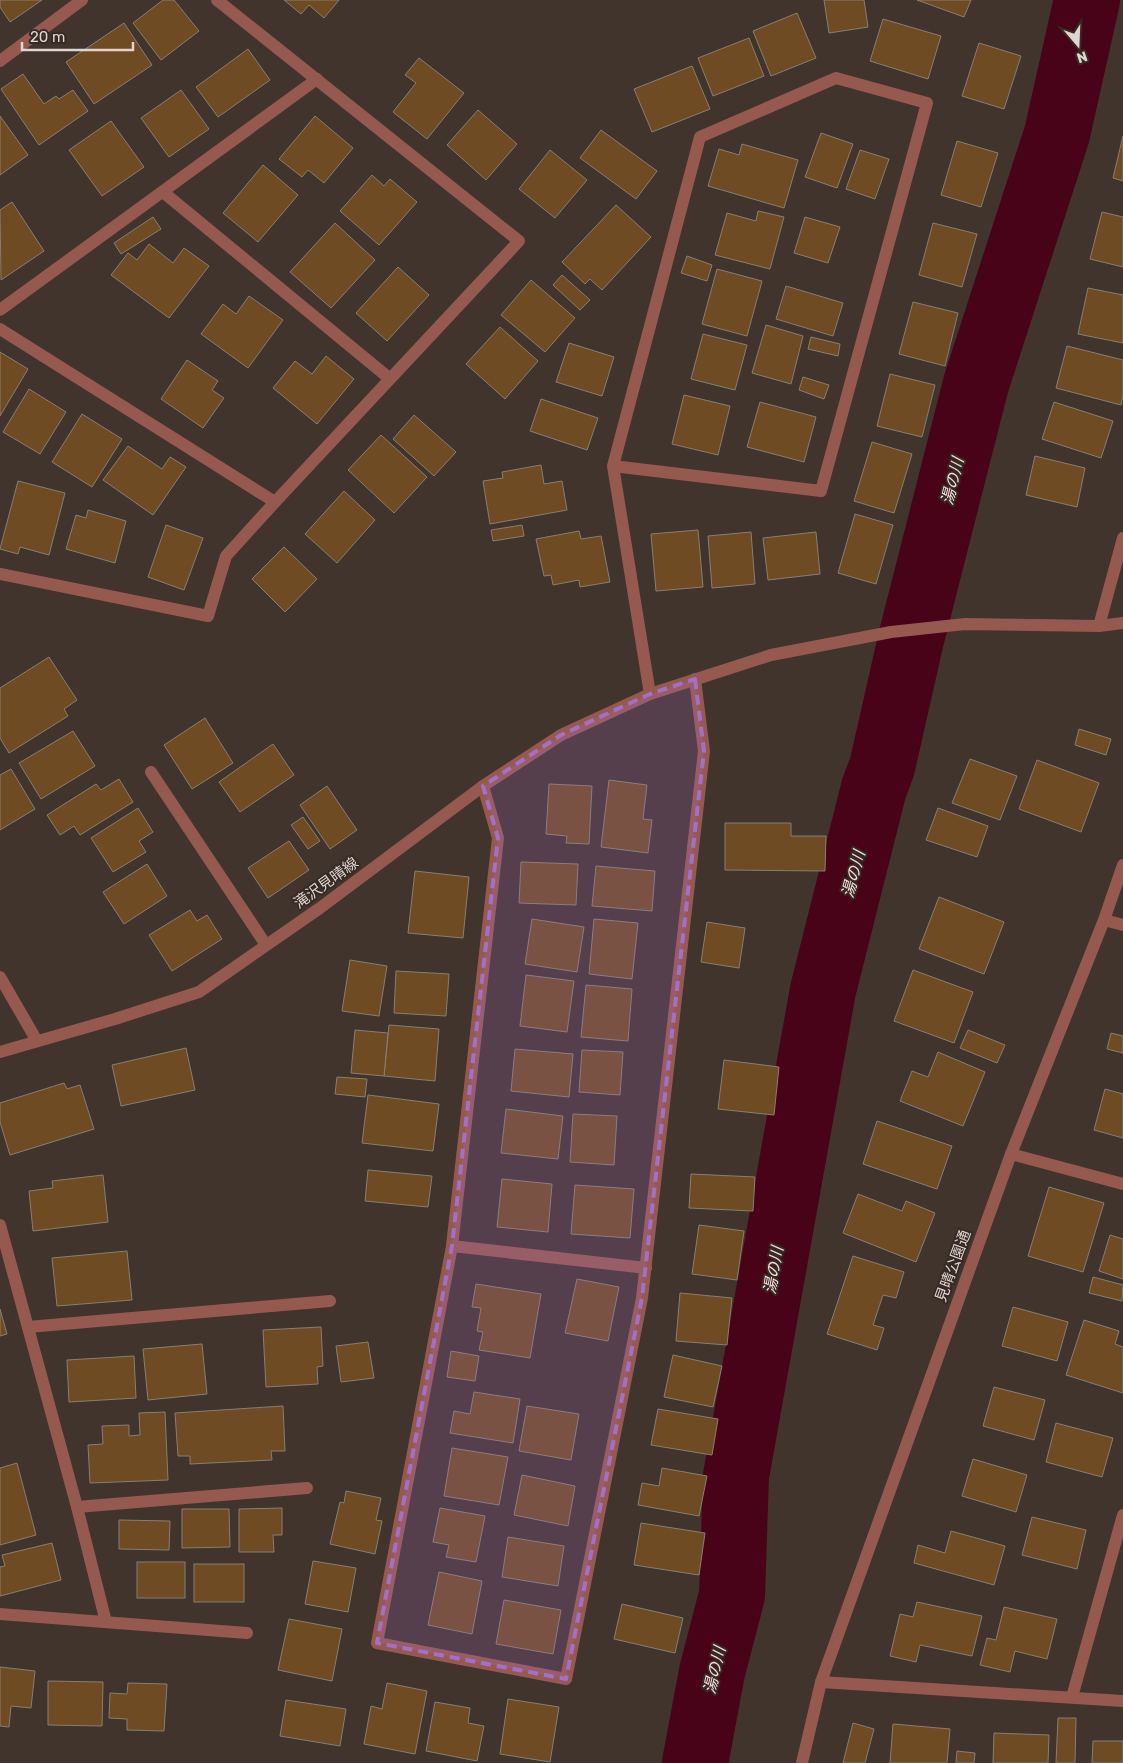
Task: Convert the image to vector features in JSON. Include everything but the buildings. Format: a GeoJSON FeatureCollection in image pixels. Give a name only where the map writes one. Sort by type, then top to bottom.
{"type":"FeatureCollection","features":[{"type":"Feature","properties":{"kind":"street"},"geometry":{"type":"LineString","coordinates":[[0,61],[82,0]]}},
{"type":"Feature","properties":{"kind":"street"},"geometry":{"type":"LineString","coordinates":[[0,574],[208,616],[226,556],[389,378],[519,241],[217,0]]}},
{"type":"Feature","properties":{"kind":"street"},"geometry":{"type":"LineString","coordinates":[[613,466],[821,491],[927,103],[836,78],[700,137],[613,466],[650,694]]}},
{"type":"Feature","properties":{"kind":"street"},"geometry":{"type":"LineString","coordinates":[[0,310],[317,79]]}},
{"type":"Feature","properties":{"kind":"street"},"geometry":{"type":"LineString","coordinates":[[163,192],[389,378]]}},
{"type":"Feature","properties":{"kind":"street"},"geometry":{"type":"LineString","coordinates":[[0,329],[275,502]]}},
{"type":"Feature","properties":{"kind":"street"},"geometry":{"type":"LineString","coordinates":[[1100,626],[1123,538]]}},
{"type":"Feature","properties":{"kind":"street","name":"滝沢見晴線"},"geometry":{"type":"LineString","coordinates":[[0,1052],[115,1019],[199,992],[320,908],[483,786],[561,735],[650,694],[771,655],[891,632],[965,624],[1100,626],[1123,623]]}},
{"type":"Feature","properties":{"kind":"street"},"geometry":{"type":"LineString","coordinates":[[483,786],[498,838],[452,1246],[378,1643],[566,1679],[642,1298],[646,1268],[704,751],[695,679]]}},
{"type":"Feature","properties":{"kind":"street"},"geometry":{"type":"LineString","coordinates":[[151,772],[266,945]]}},
{"type":"Feature","properties":{"kind":"street","name":"見晴公園通"},"geometry":{"type":"LineString","coordinates":[[802,1763],[821,1682],[1011,1154],[1104,920],[1123,865]]}},
{"type":"Feature","properties":{"kind":"street"},"geometry":{"type":"LineString","coordinates":[[1104,920],[1123,924]]}},
{"type":"Feature","properties":{"kind":"street"},"geometry":{"type":"LineString","coordinates":[[0,977],[37,1041]]}},
{"type":"Feature","properties":{"kind":"street"},"geometry":{"type":"LineString","coordinates":[[1011,1154],[1123,1184]]}},
{"type":"Feature","properties":{"kind":"street"},"geometry":{"type":"LineString","coordinates":[[0,1225],[77,1507],[106,1622]]}},
{"type":"Feature","properties":{"kind":"street"},"geometry":{"type":"LineString","coordinates":[[452,1246],[646,1268]]}},
{"type":"Feature","properties":{"kind":"street"},"geometry":{"type":"LineString","coordinates":[[28,1327],[330,1301]]}},
{"type":"Feature","properties":{"kind":"street"},"geometry":{"type":"LineString","coordinates":[[77,1507],[306,1488]]}},
{"type":"Feature","properties":{"kind":"street"},"geometry":{"type":"LineString","coordinates":[[1072,1697],[1123,1515]]}},
{"type":"Feature","properties":{"kind":"street"},"geometry":{"type":"LineString","coordinates":[[0,1614],[247,1633]]}},
{"type":"Feature","properties":{"kind":"street"},"geometry":{"type":"LineString","coordinates":[[821,1682],[1123,1701]]}},
{"type":"Feature","properties":{"kind":"highlighted area"},"geometry":{"type":"Polygon","coordinates":[[[695,679],[704,751],[642,1298],[566,1679],[377,1643],[452,1246],[498,838],[483,786],[561,735],[650,694],[695,679]]]}},
{"type":"Feature","properties":{"kind":"waterway","name":"湯の川"},"geometry":{"type":"LineString","coordinates":[[695,1763],[712,1672],[732,1595],[736,1476],[823,990],[874,788],[882,767],[911,639],[976,384],[1057,134],[1087,0]]}}]}
